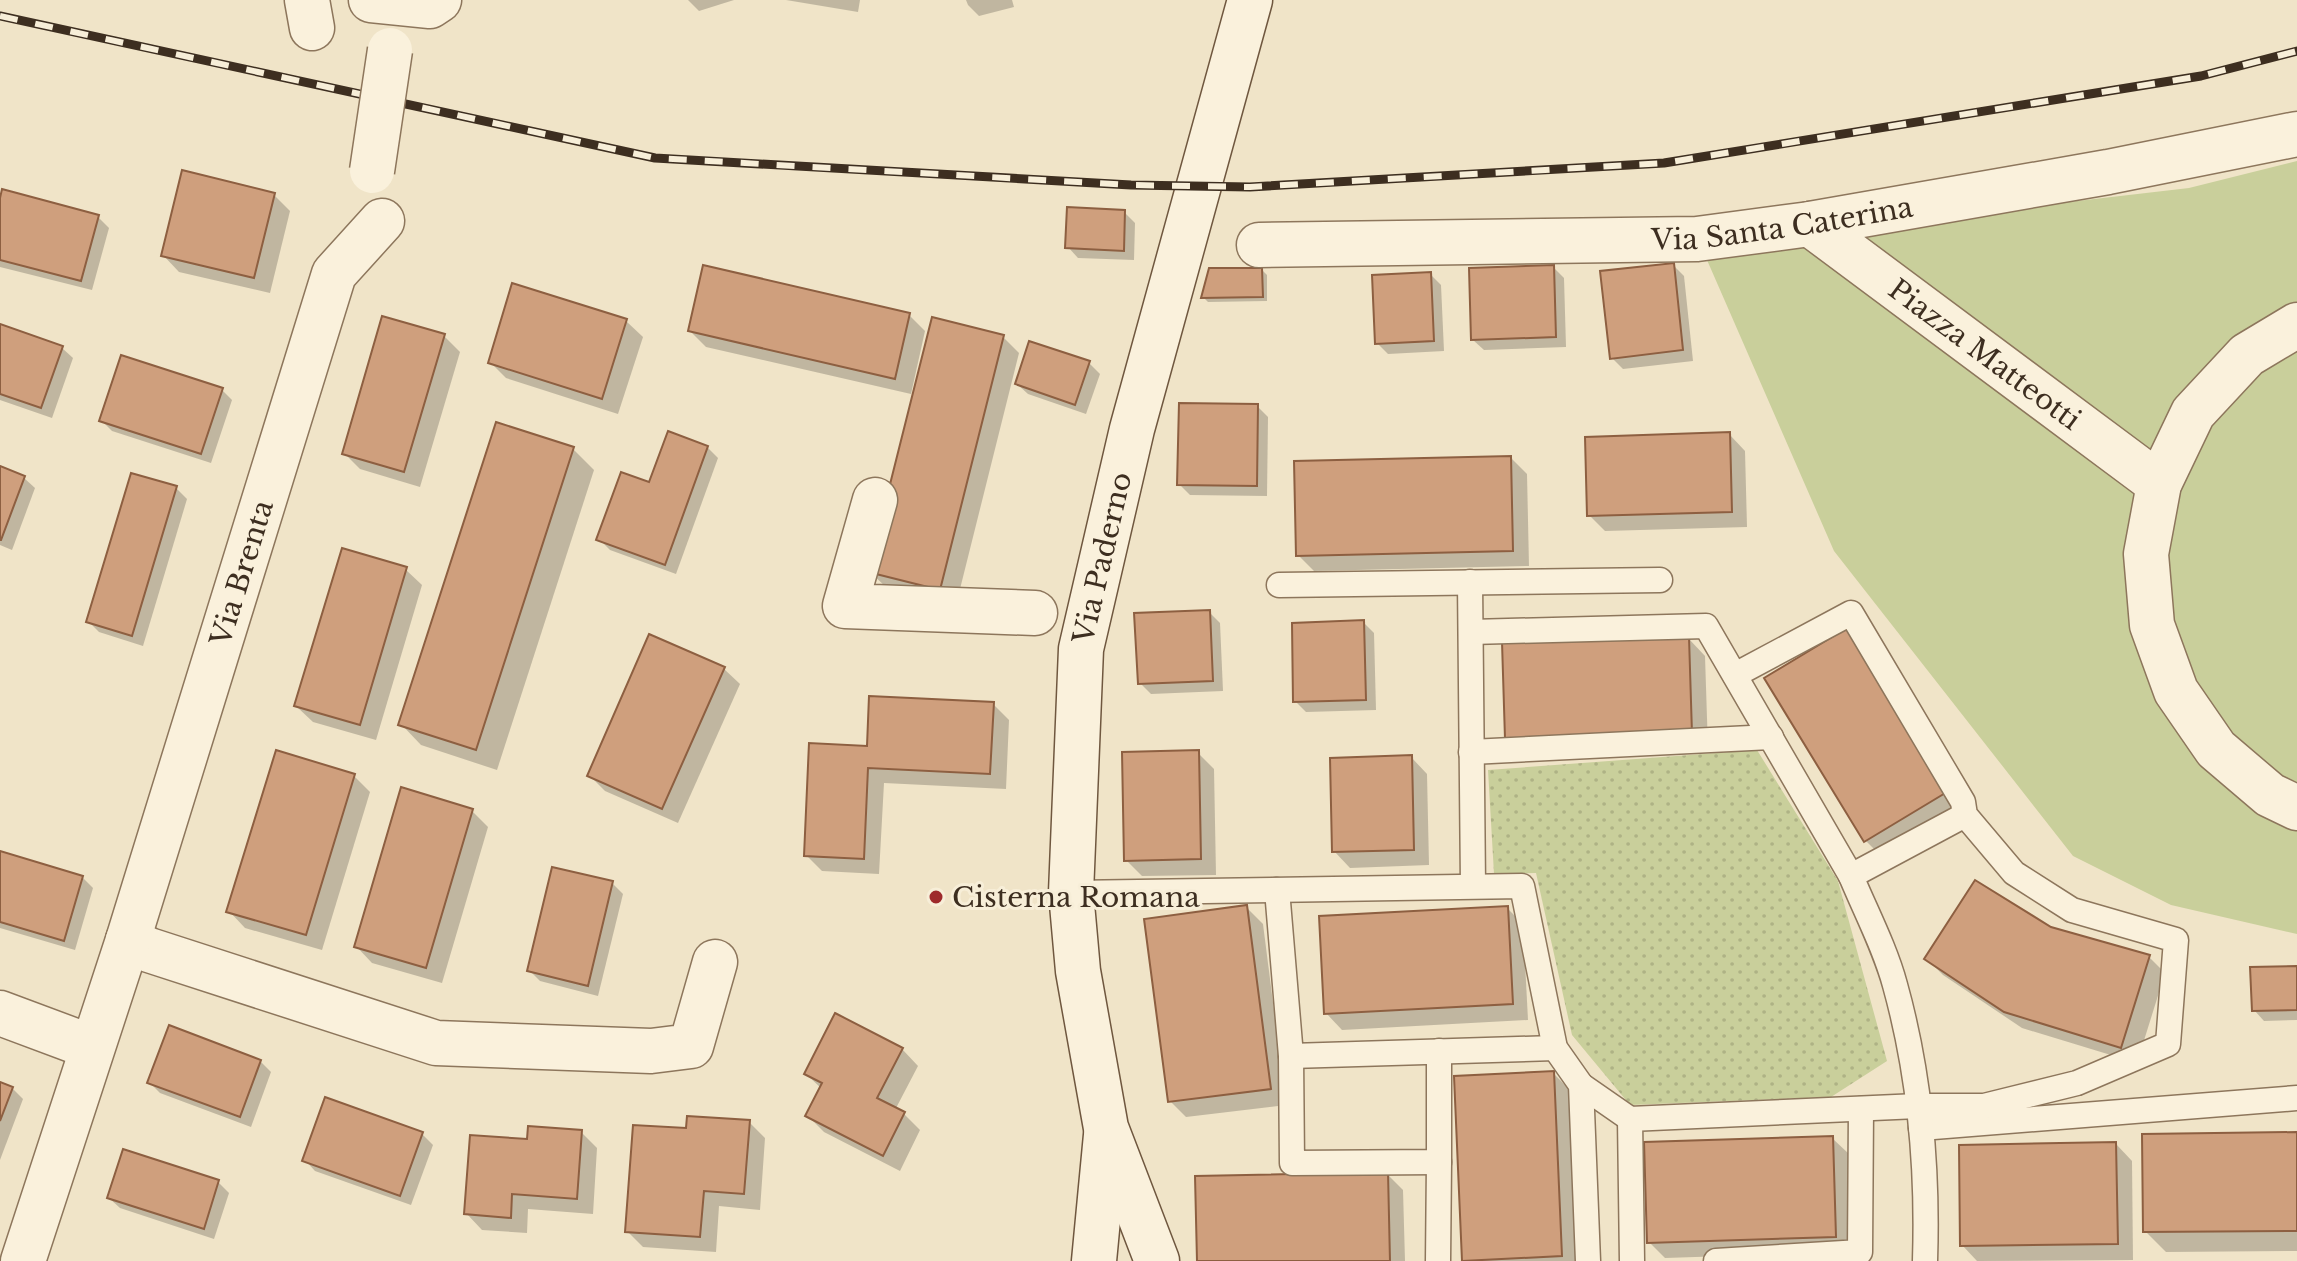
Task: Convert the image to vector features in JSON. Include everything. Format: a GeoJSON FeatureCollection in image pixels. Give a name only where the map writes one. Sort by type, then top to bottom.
{"type":"FeatureCollection","features":[{"type":"Feature","properties":{"kind":"street"},"geometry":{"type":"LineString","coordinates":[[371,0],[430,6],[439,0]]}},
{"type":"Feature","properties":{"kind":"street","name":"Via Paderno"},"geometry":{"type":"LineString","coordinates":[[1157,1261],[1106,1128],[1078,971],[1071,893],[1081,649],[1132,429],[1250,0]]}},
{"type":"Feature","properties":{"kind":"street"},"geometry":{"type":"LineString","coordinates":[[372,171],[390,50]]}},
{"type":"Feature","properties":{"kind":"street","name":"Via Santa Caterina"},"geometry":{"type":"LineString","coordinates":[[1259,245],[1697,239],[1810,224],[2108,172],[2297,134]]}},
{"type":"Feature","properties":{"kind":"street","name":"Via Brenta"},"geometry":{"type":"LineString","coordinates":[[23,1261],[128,940],[334,274],[382,221]]}},
{"type":"Feature","properties":{"kind":"street","name":"Piazza Matteotti"},"geometry":{"type":"LineString","coordinates":[[1810,224],[2159,484]]}},
{"type":"Feature","properties":{"kind":"street"},"geometry":{"type":"LineString","coordinates":[[2297,325],[2247,355],[2193,413],[2159,484],[2146,554],[2152,625],[2176,691],[2216,749],[2270,795],[2297,808]]}},
{"type":"Feature","properties":{"kind":"street"},"geometry":{"type":"LineString","coordinates":[[875,500],[845,606],[1035,613]]}},
{"type":"Feature","properties":{"kind":"street"},"geometry":{"type":"LineString","coordinates":[[128,940],[149,950],[436,1043],[651,1051],[691,1046],[715,962]]}},
{"type":"Feature","properties":{"kind":"street"},"geometry":{"type":"LineString","coordinates":[[0,1013],[91,1047]]}},
{"type":"Feature","properties":{"kind":"street","name":"Via Paderno"},"geometry":{"type":"LineString","coordinates":[[1094,1261],[1106,1128]]}},
{"type":"Feature","properties":{"kind":"lane"},"geometry":{"type":"LineString","coordinates":[[1279,585],[1660,580]]}},
{"type":"Feature","properties":{"kind":"lane"},"geometry":{"type":"LineString","coordinates":[[1470,582],[1473,886]]}},
{"type":"Feature","properties":{"kind":"lane"},"geometry":{"type":"LineString","coordinates":[[1735,675],[1851,613],[1963,802],[1965,815],[2014,873],[2072,910],[2176,940],[2168,1044],[2077,1083],[1984,1106],[1919,1117]]}},
{"type":"Feature","properties":{"kind":"lane"},"geometry":{"type":"LineString","coordinates":[[1471,632],[1706,626],[1851,876],[1895,983],[1926,1163],[1925,1261]]}},
{"type":"Feature","properties":{"kind":"lane"},"geometry":{"type":"LineString","coordinates":[[1471,752],[1771,737]]}},
{"type":"Feature","properties":{"kind":"lane"},"geometry":{"type":"LineString","coordinates":[[1851,876],[1965,815]]}},
{"type":"Feature","properties":{"kind":"lane"},"geometry":{"type":"LineString","coordinates":[[1071,893],[1522,886],[1555,1048],[1581,1085],[1630,1119],[1861,1109],[1919,1117],[2297,1098]]}},
{"type":"Feature","properties":{"kind":"lane"},"geometry":{"type":"LineString","coordinates":[[1277,890],[1291,1056],[1292,1163],[1439,1162]]}},
{"type":"Feature","properties":{"kind":"lane"},"geometry":{"type":"LineString","coordinates":[[1291,1056],[1555,1048]]}},
{"type":"Feature","properties":{"kind":"lane"},"geometry":{"type":"LineString","coordinates":[[1438,1261],[1439,1051]]}},
{"type":"Feature","properties":{"kind":"lane"},"geometry":{"type":"LineString","coordinates":[[1581,1085],[1588,1261]]}},
{"type":"Feature","properties":{"kind":"lane"},"geometry":{"type":"LineString","coordinates":[[1716,1261],[1860,1252],[1861,1109]]}},
{"type":"Feature","properties":{"kind":"lane"},"geometry":{"type":"LineString","coordinates":[[1630,1119],[1632,1261]]}},
{"type":"Feature","properties":{"kind":"green space"},"geometry":{"type":"Polygon","coordinates":[[[2297,161],[2297,934],[2171,905],[2073,856],[1834,551],[1707,260],[1922,219],[2189,188],[2297,161]]]}},
{"type":"Feature","properties":{"kind":"green space"},"geometry":{"type":"Polygon","coordinates":[[[1757,750],[1838,881],[1887,1061],[1831,1097],[1630,1105],[1572,1035],[1536,873],[1494,874],[1488,770],[1757,750]]]}},
{"type":"Feature","properties":{"kind":"building"},"geometry":{"type":"Polygon","coordinates":[[[182,170],[275,193],[254,278],[161,256],[182,170]]]}},
{"type":"Feature","properties":{"kind":"building"},"geometry":{"type":"Polygon","coordinates":[[[2,189],[99,215],[81,281],[0,260],[2,189]]]}},
{"type":"Feature","properties":{"kind":"building"},"geometry":{"type":"Polygon","coordinates":[[[1067,207],[1125,210],[1124,251],[1065,248],[1067,207]]]}},
{"type":"Feature","properties":{"kind":"building"},"geometry":{"type":"Polygon","coordinates":[[[1674,263],[1683,350],[1610,359],[1600,271],[1674,263]]]}},
{"type":"Feature","properties":{"kind":"building"},"geometry":{"type":"Polygon","coordinates":[[[703,265],[910,313],[895,379],[688,331],[703,265]]]}},
{"type":"Feature","properties":{"kind":"building"},"geometry":{"type":"Polygon","coordinates":[[[1554,265],[1556,337],[1471,340],[1469,268],[1554,265]]]}},
{"type":"Feature","properties":{"kind":"building"},"geometry":{"type":"Polygon","coordinates":[[[1209,268],[1262,268],[1263,297],[1201,298],[1209,268]]]}},
{"type":"Feature","properties":{"kind":"building"},"geometry":{"type":"Polygon","coordinates":[[[1431,272],[1434,341],[1375,344],[1372,275],[1431,272]]]}},
{"type":"Feature","properties":{"kind":"building"},"geometry":{"type":"Polygon","coordinates":[[[512,283],[627,319],[602,399],[488,363],[512,283]]]}},
{"type":"Feature","properties":{"kind":"building"},"geometry":{"type":"Polygon","coordinates":[[[382,316],[445,334],[404,472],[342,454],[382,316]]]}},
{"type":"Feature","properties":{"kind":"building"},"geometry":{"type":"Polygon","coordinates":[[[932,317],[1004,335],[940,590],[868,572],[932,317]]]}},
{"type":"Feature","properties":{"kind":"building"},"geometry":{"type":"Polygon","coordinates":[[[0,324],[63,346],[41,408],[0,394],[0,324]]]}},
{"type":"Feature","properties":{"kind":"building"},"geometry":{"type":"Polygon","coordinates":[[[1029,341],[1090,361],[1075,405],[1015,384],[1029,341]]]}},
{"type":"Feature","properties":{"kind":"building"},"geometry":{"type":"Polygon","coordinates":[[[121,355],[223,388],[201,454],[99,421],[121,355]]]}},
{"type":"Feature","properties":{"kind":"building"},"geometry":{"type":"Polygon","coordinates":[[[1179,403],[1258,404],[1257,486],[1177,485],[1179,403]]]}},
{"type":"Feature","properties":{"kind":"building"},"geometry":{"type":"Polygon","coordinates":[[[496,422],[574,447],[476,750],[398,725],[496,422]]]}},
{"type":"Feature","properties":{"kind":"building"},"geometry":{"type":"Polygon","coordinates":[[[668,431],[708,446],[665,565],[596,540],[621,472],[649,482],[668,431]]]}},
{"type":"Feature","properties":{"kind":"building"},"geometry":{"type":"Polygon","coordinates":[[[1730,432],[1732,512],[1587,516],[1585,437],[1730,432]]]}},
{"type":"Feature","properties":{"kind":"building"},"geometry":{"type":"Polygon","coordinates":[[[1511,456],[1513,551],[1296,556],[1294,461],[1511,456]]]}},
{"type":"Feature","properties":{"kind":"building"},"geometry":{"type":"Polygon","coordinates":[[[0,466],[25,476],[1,540],[0,540],[0,466]]]}},
{"type":"Feature","properties":{"kind":"building"},"geometry":{"type":"Polygon","coordinates":[[[131,473],[177,486],[132,636],[86,622],[131,473]]]}},
{"type":"Feature","properties":{"kind":"building"},"geometry":{"type":"Polygon","coordinates":[[[342,548],[407,567],[360,725],[294,706],[342,548]]]}},
{"type":"Feature","properties":{"kind":"building"},"geometry":{"type":"Polygon","coordinates":[[[1210,610],[1213,681],[1138,684],[1134,613],[1210,610]]]}},
{"type":"Feature","properties":{"kind":"building"},"geometry":{"type":"Polygon","coordinates":[[[1364,620],[1366,700],[1293,702],[1292,623],[1364,620]]]}},
{"type":"Feature","properties":{"kind":"building"},"geometry":{"type":"Polygon","coordinates":[[[1847,628],[1947,792],[1864,842],[1764,678],[1847,628]]]}},
{"type":"Feature","properties":{"kind":"building"},"geometry":{"type":"Polygon","coordinates":[[[649,634],[725,667],[662,809],[587,776],[649,634]]]}},
{"type":"Feature","properties":{"kind":"building"},"geometry":{"type":"Polygon","coordinates":[[[1689,637],[1692,734],[1505,739],[1502,642],[1689,637]]]}},
{"type":"Feature","properties":{"kind":"building"},"geometry":{"type":"Polygon","coordinates":[[[869,696],[994,702],[990,774],[868,768],[864,859],[804,856],[809,743],[867,746],[869,696]]]}},
{"type":"Feature","properties":{"kind":"building"},"geometry":{"type":"Polygon","coordinates":[[[276,750],[355,774],[306,935],[226,912],[276,750]]]}},
{"type":"Feature","properties":{"kind":"building"},"geometry":{"type":"Polygon","coordinates":[[[1199,750],[1201,859],[1124,861],[1122,752],[1199,750]]]}},
{"type":"Feature","properties":{"kind":"building"},"geometry":{"type":"Polygon","coordinates":[[[1412,755],[1414,850],[1332,852],[1330,758],[1412,755]]]}},
{"type":"Feature","properties":{"kind":"building"},"geometry":{"type":"Polygon","coordinates":[[[401,787],[473,809],[426,968],[354,947],[401,787]]]}},
{"type":"Feature","properties":{"kind":"building"},"geometry":{"type":"Polygon","coordinates":[[[0,851],[83,876],[64,941],[0,922],[0,851]]]}},
{"type":"Feature","properties":{"kind":"building"},"geometry":{"type":"Polygon","coordinates":[[[552,867],[613,881],[588,986],[527,971],[552,867]]]}},
{"type":"Feature","properties":{"kind":"building"},"geometry":{"type":"Polygon","coordinates":[[[1975,880],[2051,927],[2150,955],[2121,1048],[2004,1012],[1924,959],[1975,880]]]}},
{"type":"Feature","properties":{"kind":"building"},"geometry":{"type":"Polygon","coordinates":[[[1247,905],[1271,1089],[1168,1102],[1144,919],[1247,905]]]}},
{"type":"Feature","properties":{"kind":"building"},"geometry":{"type":"Polygon","coordinates":[[[1508,906],[1513,1004],[1324,1014],[1319,916],[1508,906]]]}},
{"type":"Feature","properties":{"kind":"building"},"geometry":{"type":"Polygon","coordinates":[[[2297,966],[2297,1010],[2252,1011],[2250,967],[2297,966]]]}},
{"type":"Feature","properties":{"kind":"building"},"geometry":{"type":"Polygon","coordinates":[[[835,1013],[903,1048],[877,1098],[905,1112],[883,1156],[805,1116],[822,1083],[804,1074],[835,1013]]]}},
{"type":"Feature","properties":{"kind":"building"},"geometry":{"type":"Polygon","coordinates":[[[169,1025],[261,1060],[240,1117],[147,1083],[169,1025]]]}},
{"type":"Feature","properties":{"kind":"building"},"geometry":{"type":"Polygon","coordinates":[[[1554,1071],[1562,1256],[1462,1261],[1454,1076],[1554,1071]]]}},
{"type":"Feature","properties":{"kind":"building"},"geometry":{"type":"Polygon","coordinates":[[[0,1082],[13,1087],[0,1121],[0,1082]]]}},
{"type":"Feature","properties":{"kind":"building"},"geometry":{"type":"Polygon","coordinates":[[[325,1097],[423,1132],[400,1196],[302,1161],[325,1097]]]}},
{"type":"Feature","properties":{"kind":"building"},"geometry":{"type":"Polygon","coordinates":[[[687,1116],[750,1120],[744,1194],[704,1191],[700,1237],[625,1232],[633,1125],[686,1128],[687,1116]]]}},
{"type":"Feature","properties":{"kind":"building"},"geometry":{"type":"Polygon","coordinates":[[[528,1126],[582,1130],[577,1199],[512,1194],[511,1218],[464,1214],[470,1135],[527,1139],[528,1126]]]}},
{"type":"Feature","properties":{"kind":"building"},"geometry":{"type":"Polygon","coordinates":[[[2297,1132],[2297,1231],[2143,1232],[2142,1134],[2297,1132]]]}},
{"type":"Feature","properties":{"kind":"building"},"geometry":{"type":"Polygon","coordinates":[[[1833,1136],[1836,1237],[1647,1243],[1644,1142],[1833,1136]]]}},
{"type":"Feature","properties":{"kind":"building"},"geometry":{"type":"Polygon","coordinates":[[[2116,1142],[2118,1244],[1960,1246],[1959,1145],[2116,1142]]]}},
{"type":"Feature","properties":{"kind":"building"},"geometry":{"type":"Polygon","coordinates":[[[123,1149],[219,1180],[204,1229],[107,1198],[123,1149]]]}},
{"type":"Feature","properties":{"kind":"building"},"geometry":{"type":"Polygon","coordinates":[[[1388,1172],[1390,1261],[1197,1261],[1195,1176],[1388,1172]]]}},
{"type":"Feature","properties":{"kind":"railway"},"geometry":{"type":"LineString","coordinates":[[0,16],[655,158],[1131,185],[1250,187],[1664,163],[2201,76],[2297,51]]}},
{"type":"Feature","properties":{"kind":"place","name":"Cisterna Romana"},"geometry":{"type":"Point","coordinates":[936,897]}}]}
